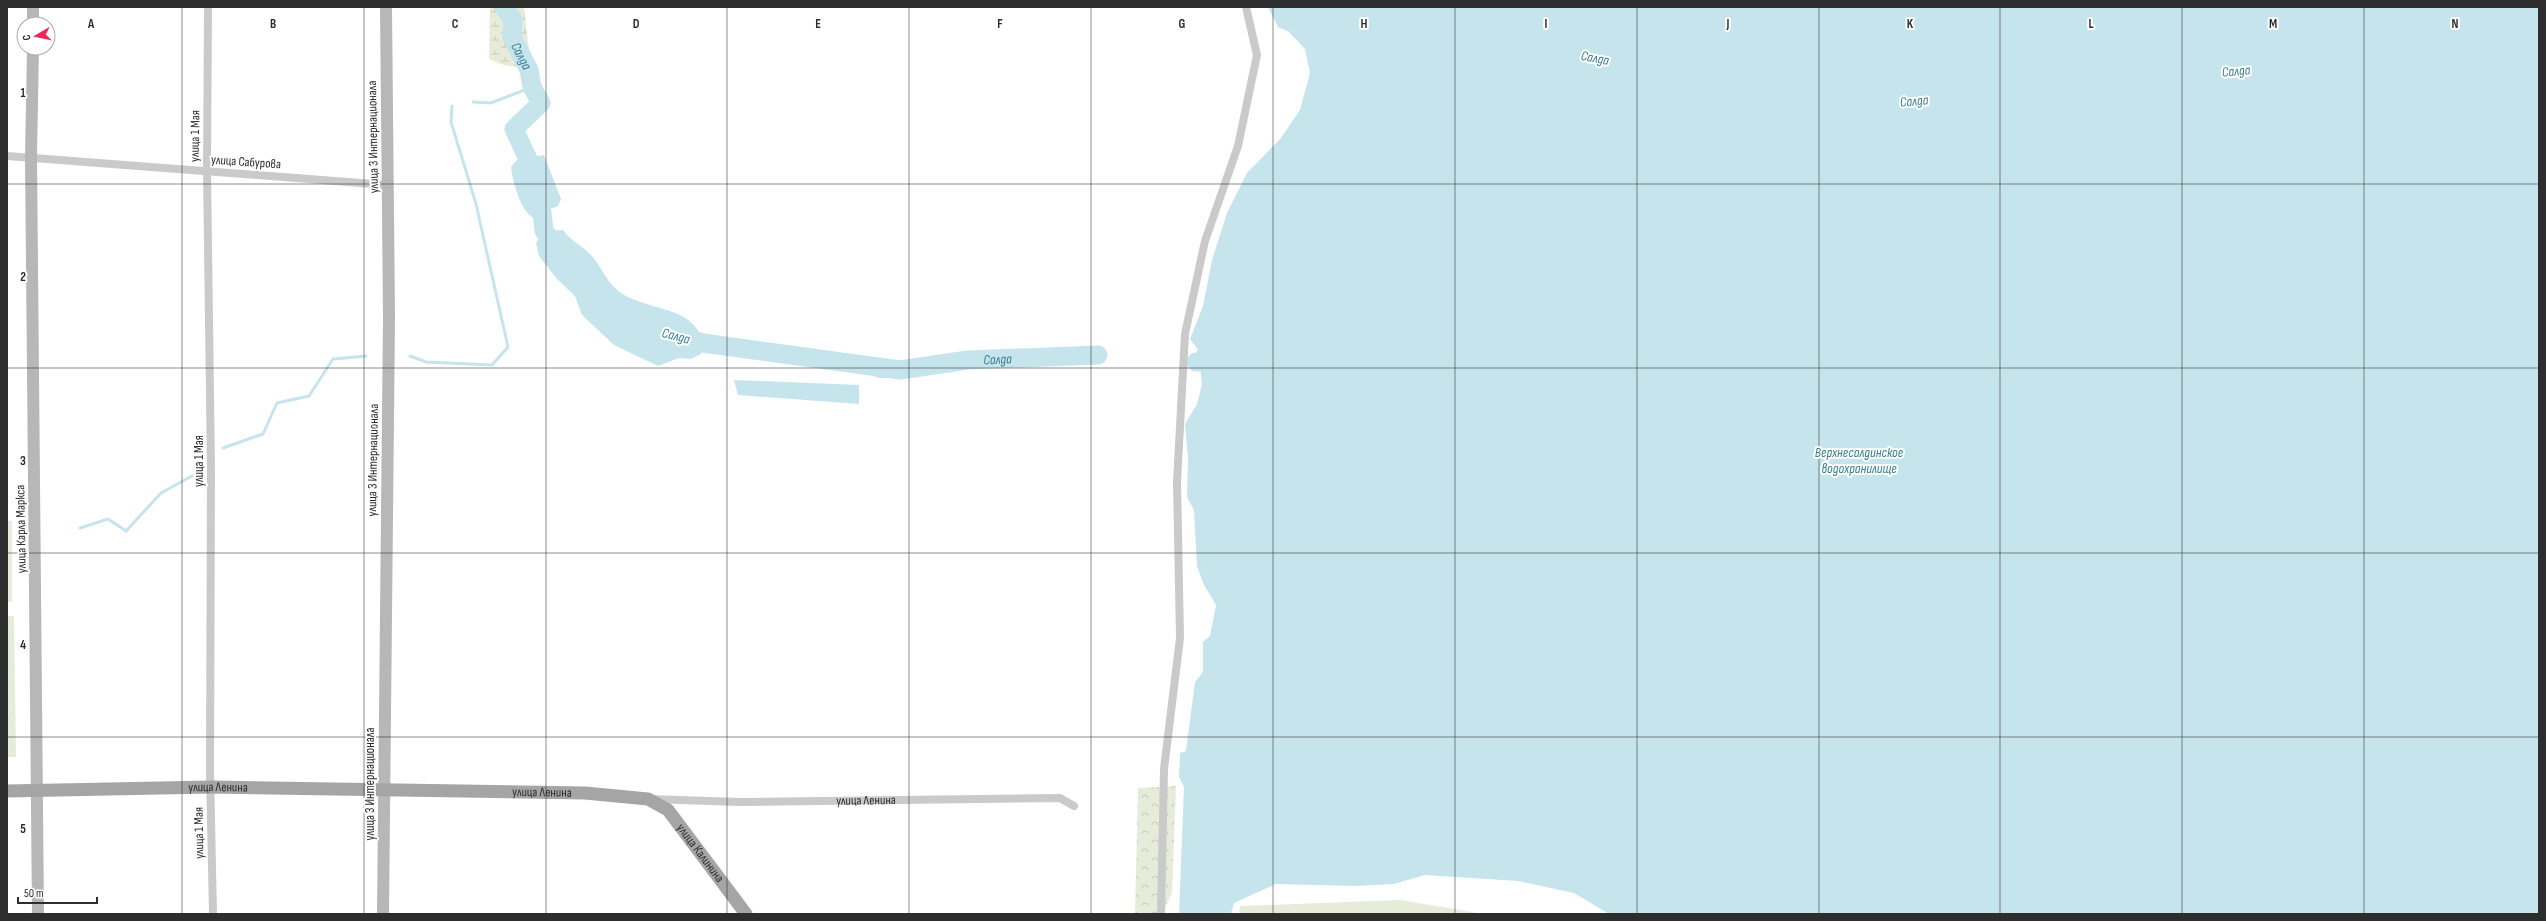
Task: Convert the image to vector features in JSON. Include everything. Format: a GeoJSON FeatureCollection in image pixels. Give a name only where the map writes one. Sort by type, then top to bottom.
{"type":"FeatureCollection","features":[{"type":"Feature","properties":{"kind":"main road","name":"улица 3 Интернационала"},"geometry":{"type":"LineString","coordinates":[[383,914],[383,791],[389,317],[386,7]]}},
{"type":"Feature","properties":{"kind":"main road","name":"улица Карла Маркса"},"geometry":{"type":"LineString","coordinates":[[33,56],[31,158],[38,914]]}},
{"type":"Feature","properties":{"kind":"main road","name":"улица Ленина"},"geometry":{"type":"LineString","coordinates":[[7,791],[210,787],[383,791],[585,793],[648,798]]}},
{"type":"Feature","properties":{"kind":"main road","name":"улица Калинина"},"geometry":{"type":"LineString","coordinates":[[648,798],[668,810],[746,914]]}},
{"type":"Feature","properties":{"kind":"street","name":"улица 1 Мая"},"geometry":{"type":"LineString","coordinates":[[208,7],[207,171],[211,470],[210,787],[212,914]]}},
{"type":"Feature","properties":{"kind":"street"},"geometry":{"type":"LineString","coordinates":[[1161,914],[1164,769],[1180,638],[1177,482],[1185,334],[1205,241],[1238,146],[1257,55],[1246,7]]}},
{"type":"Feature","properties":{"kind":"street","name":"улица Сабурова"},"geometry":{"type":"LineString","coordinates":[[7,156],[387,185]]}},
{"type":"Feature","properties":{"kind":"street","name":"улица Ленина"},"geometry":{"type":"LineString","coordinates":[[648,798],[740,802],[1060,798],[1074,806]]}},
{"type":"Feature","properties":{"kind":"green space"},"geometry":{"type":"Polygon","coordinates":[[[490,7],[524,7],[530,60],[525,64],[515,67],[489,59],[490,7]]]}},
{"type":"Feature","properties":{"kind":"green space"},"geometry":{"type":"Polygon","coordinates":[[[7,521],[12,521],[12,602],[7,602],[7,521]]]}},
{"type":"Feature","properties":{"kind":"green space"},"geometry":{"type":"Polygon","coordinates":[[[7,616],[14,616],[16,757],[7,757],[7,616]]]}},
{"type":"Feature","properties":{"kind":"green space"},"geometry":{"type":"Polygon","coordinates":[[[1176,786],[1172,893],[1162,914],[1135,914],[1138,788],[1176,786]]]}},
{"type":"Feature","properties":{"kind":"green space"},"geometry":{"type":"Polygon","coordinates":[[[1400,900],[1484,914],[1239,914],[1240,906],[1400,900]]]}},
{"type":"Feature","properties":{"kind":"water","name":"Верхнесалдинское водохранилище"},"geometry":{"type":"Polygon","coordinates":[[[1268,7],[2539,7],[2539,914],[1609,914],[1574,893],[1518,881],[1425,875],[1394,884],[1356,886],[1276,884],[1234,903],[1231,914],[1179,914],[1184,787],[1179,777],[1180,753],[1186,751],[1195,682],[1203,672],[1203,642],[1210,636],[1216,605],[1204,585],[1197,566],[1194,510],[1187,497],[1188,459],[1185,424],[1197,404],[1202,384],[1198,350],[1190,339],[1203,306],[1212,260],[1227,213],[1247,173],[1281,138],[1300,110],[1310,73],[1305,49],[1289,32],[1278,27],[1268,7]]]}},
{"type":"Feature","properties":{"kind":"water"},"geometry":{"type":"Polygon","coordinates":[[[544,155],[561,199],[558,206],[542,212],[534,218],[521,203],[515,188],[511,167],[517,160],[544,155]]]}},
{"type":"Feature","properties":{"kind":"water"},"geometry":{"type":"Polygon","coordinates":[[[563,230],[569,237],[590,254],[609,281],[616,289],[627,297],[671,311],[684,317],[695,326],[701,338],[701,354],[691,359],[679,358],[658,366],[614,345],[582,315],[575,296],[557,279],[539,256],[536,243],[544,231],[563,230]]]}},
{"type":"Feature","properties":{"kind":"water"},"geometry":{"type":"Polygon","coordinates":[[[849,358],[893,362],[899,365],[900,370],[894,378],[879,378],[838,361],[849,358]]]}},
{"type":"Feature","properties":{"kind":"water"},"geometry":{"type":"Polygon","coordinates":[[[734,380],[859,385],[859,404],[738,395],[734,380]]]}},
{"type":"Feature","properties":{"kind":"waterway","name":"Салда"},"geometry":{"type":"LineString","coordinates":[[504,7],[513,20],[512,37],[529,70],[532,87],[541,103],[514,129],[528,159],[542,212],[544,231],[560,250]]}},
{"type":"Feature","properties":{"kind":"waterway"},"geometry":{"type":"LineString","coordinates":[[473,102],[491,103],[532,87]]}},
{"type":"Feature","properties":{"kind":"waterway"},"geometry":{"type":"LineString","coordinates":[[410,356],[426,362],[492,365],[508,347],[476,204],[451,122],[452,106]]}},
{"type":"Feature","properties":{"kind":"waterway","name":"Салда"},"geometry":{"type":"LineString","coordinates":[[677,336],[703,343],[900,370],[968,360],[1098,355]]}},
{"type":"Feature","properties":{"kind":"waterway"},"geometry":{"type":"LineString","coordinates":[[1196,362],[1201,362],[1215,341]]}},
{"type":"Feature","properties":{"kind":"waterway"},"geometry":{"type":"LineString","coordinates":[[223,448],[263,434],[277,403],[309,396],[333,359],[366,356]]}},
{"type":"Feature","properties":{"kind":"waterway"},"geometry":{"type":"LineString","coordinates":[[80,528],[108,519],[126,531],[161,493],[192,476]]}}]}
